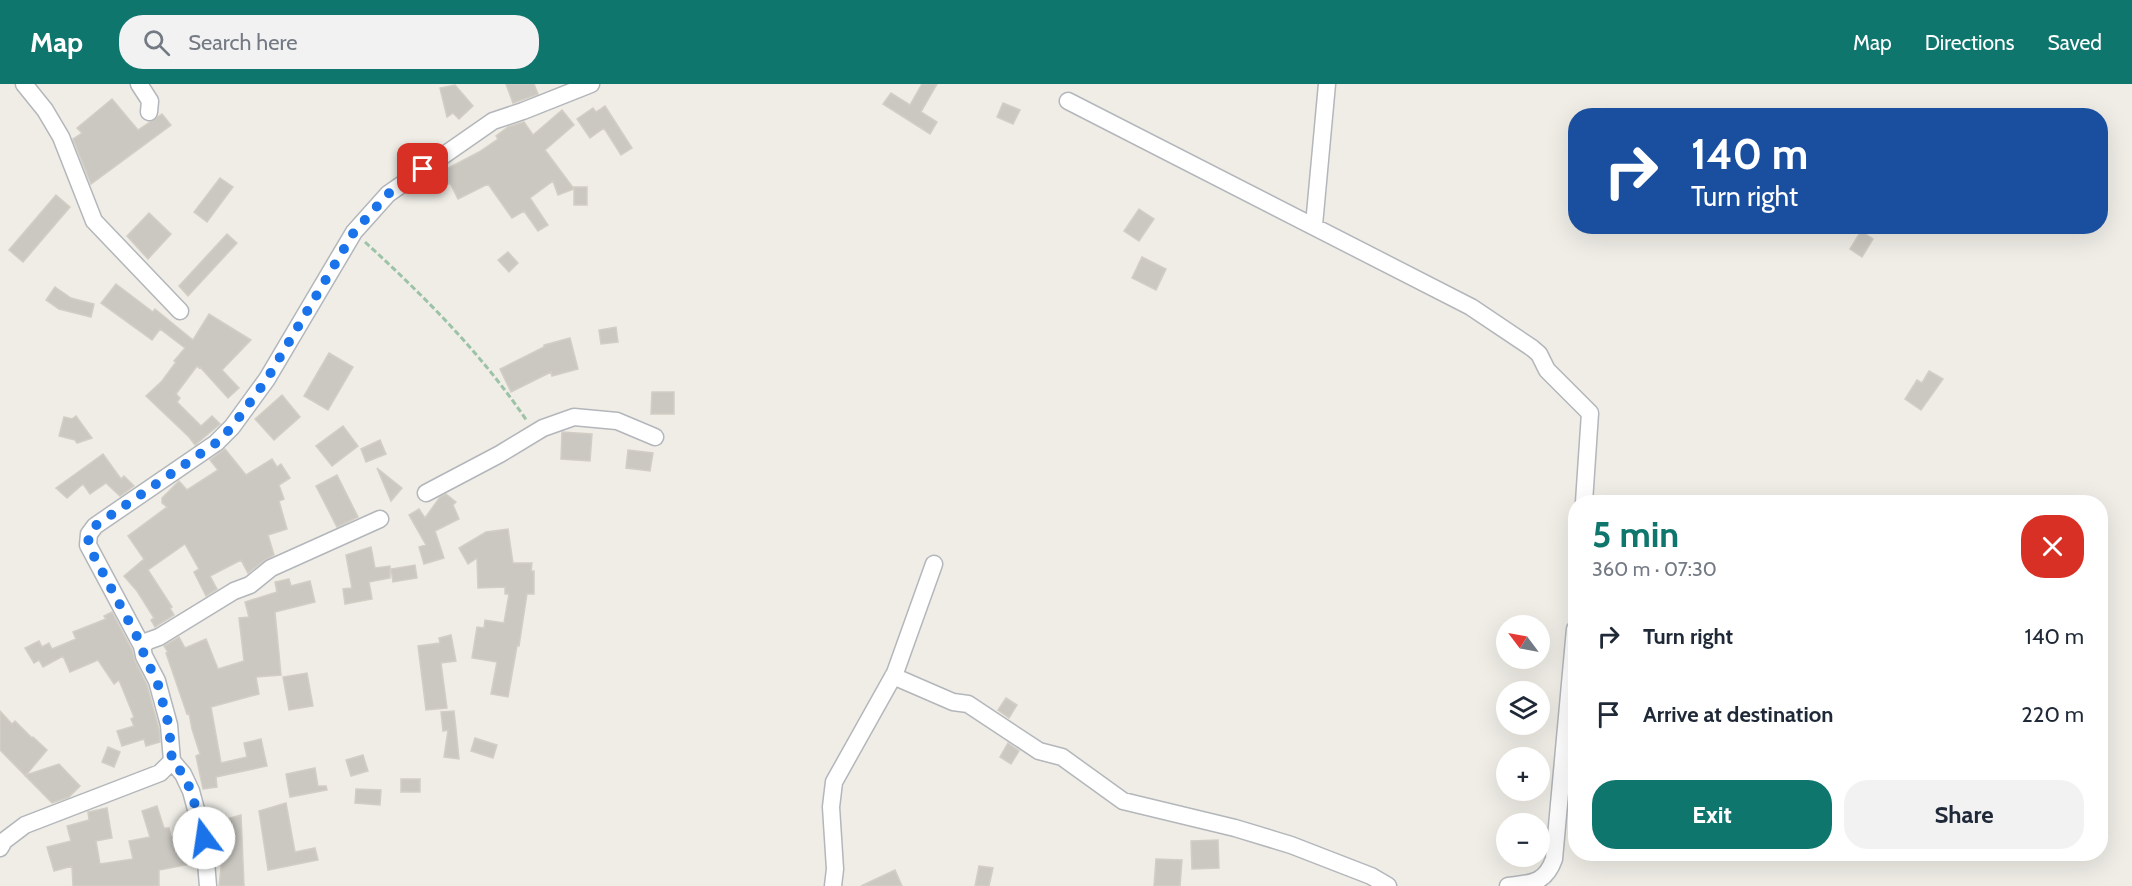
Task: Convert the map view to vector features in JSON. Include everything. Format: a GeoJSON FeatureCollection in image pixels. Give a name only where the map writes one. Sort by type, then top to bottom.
{"type":"FeatureCollection","features":[{"type":"Feature","properties":{"kind":"street"},"geometry":{"type":"LineString","coordinates":[[139,84],[150,101],[148,112]]}},
{"type":"Feature","properties":{"kind":"street"},"geometry":{"type":"LineString","coordinates":[[208,886],[204,838],[191,791],[183,774],[172,761],[166,714],[157,681],[144,656],[142,646],[88,545],[89,534],[95,526],[216,443],[232,427],[267,379],[354,232],[388,194],[493,121],[591,84]]}},
{"type":"Feature","properties":{"kind":"street"},"geometry":{"type":"LineString","coordinates":[[1314,225],[1327,84]]}},
{"type":"Feature","properties":{"kind":"street"},"geometry":{"type":"LineString","coordinates":[[27,85],[61,137],[94,221],[180,311]]}},
{"type":"Feature","properties":{"kind":"street"},"geometry":{"type":"LineString","coordinates":[[1068,101],[1224,182],[1314,225],[1472,308],[1539,354],[1546,370],[1590,413],[1584,495]]}},
{"type":"Feature","properties":{"kind":"street"},"geometry":{"type":"LineString","coordinates":[[426,493],[500,454],[543,428],[574,417],[617,421],[655,437]]}},
{"type":"Feature","properties":{"kind":"street"},"geometry":{"type":"LineString","coordinates":[[142,646],[234,591],[250,585],[271,568],[380,519]]}},
{"type":"Feature","properties":{"kind":"street"},"geometry":{"type":"LineString","coordinates":[[833,886],[835,869],[831,807],[834,782],[893,676],[934,564]]}},
{"type":"Feature","properties":{"kind":"street"},"geometry":{"type":"LineString","coordinates":[[893,676],[953,702],[968,704],[1039,751],[1062,757],[1123,801],[1214,822],[1291,845],[1371,876],[1388,886]]}},
{"type":"Feature","properties":{"kind":"street"},"geometry":{"type":"LineString","coordinates":[[1508,886],[1535,882],[1545,877],[1554,859],[1568,706]]}},
{"type":"Feature","properties":{"kind":"street"},"geometry":{"type":"LineString","coordinates":[[0,848],[4,841],[25,825],[160,773],[172,761]]}},
{"type":"Feature","properties":{"kind":"path"},"geometry":{"type":"LineString","coordinates":[[354,232],[429,301],[480,358],[535,433]]}},
{"type":"Feature","properties":{"kind":"building"},"geometry":{"type":"Polygon","coordinates":[[[506,84],[534,84],[538,94],[513,103],[506,84]]]}},
{"type":"Feature","properties":{"kind":"building"},"geometry":{"type":"Polygon","coordinates":[[[922,84],[937,84],[921,112],[937,122],[930,134],[883,104],[891,93],[910,105],[922,84]]]}},
{"type":"Feature","properties":{"kind":"building"},"geometry":{"type":"Polygon","coordinates":[[[455,85],[473,106],[459,119],[453,113],[447,117],[440,88],[455,85]]]}},
{"type":"Feature","properties":{"kind":"building"},"geometry":{"type":"Polygon","coordinates":[[[112,99],[138,130],[162,114],[171,125],[91,184],[73,139],[82,133],[77,128],[112,99]]]}},
{"type":"Feature","properties":{"kind":"building"},"geometry":{"type":"Polygon","coordinates":[[[1003,103],[1020,110],[1013,124],[997,117],[1003,103]]]}},
{"type":"Feature","properties":{"kind":"building"},"geometry":{"type":"Polygon","coordinates":[[[605,106],[632,148],[621,155],[604,128],[590,138],[577,119],[593,108],[596,112],[605,106]]]}},
{"type":"Feature","properties":{"kind":"building"},"geometry":{"type":"Polygon","coordinates":[[[562,110],[574,125],[545,150],[574,189],[558,195],[553,181],[530,198],[548,225],[538,231],[524,211],[512,218],[488,184],[458,199],[450,183],[437,190],[431,177],[479,152],[498,139],[496,136],[508,127],[524,122],[533,135],[562,110]]]}},
{"type":"Feature","properties":{"kind":"building"},"geometry":{"type":"Polygon","coordinates":[[[220,178],[233,187],[207,222],[194,212],[220,178]]]}},
{"type":"Feature","properties":{"kind":"building"},"geometry":{"type":"Polygon","coordinates":[[[574,187],[587,187],[587,205],[574,205],[574,187]]]}},
{"type":"Feature","properties":{"kind":"building"},"geometry":{"type":"Polygon","coordinates":[[[56,195],[70,207],[23,262],[9,250],[56,195]]]}},
{"type":"Feature","properties":{"kind":"building"},"geometry":{"type":"Polygon","coordinates":[[[1139,209],[1154,219],[1139,241],[1124,231],[1139,209]]]}},
{"type":"Feature","properties":{"kind":"building"},"geometry":{"type":"Polygon","coordinates":[[[149,213],[171,234],[148,259],[127,236],[149,213]]]}},
{"type":"Feature","properties":{"kind":"building"},"geometry":{"type":"Polygon","coordinates":[[[227,234],[237,243],[188,296],[179,286],[227,234]]]}},
{"type":"Feature","properties":{"kind":"building"},"geometry":{"type":"Polygon","coordinates":[[[1859,234],[1866,234],[1873,239],[1862,257],[1850,249],[1859,234]]]}},
{"type":"Feature","properties":{"kind":"building"},"geometry":{"type":"Polygon","coordinates":[[[508,252],[518,263],[509,272],[498,260],[508,252]]]}},
{"type":"Feature","properties":{"kind":"building"},"geometry":{"type":"Polygon","coordinates":[[[1142,257],[1166,269],[1156,290],[1132,278],[1142,257]]]}},
{"type":"Feature","properties":{"kind":"building"},"geometry":{"type":"Polygon","coordinates":[[[116,284],[153,312],[155,309],[193,340],[209,314],[251,340],[222,370],[239,388],[228,398],[197,366],[176,394],[180,398],[177,402],[201,426],[212,416],[220,424],[195,445],[146,396],[162,381],[185,348],[160,329],[152,340],[101,303],[116,284]]]}},
{"type":"Feature","properties":{"kind":"building"},"geometry":{"type":"Polygon","coordinates":[[[55,287],[71,298],[94,304],[91,317],[59,309],[46,300],[55,287]]]}},
{"type":"Feature","properties":{"kind":"building"},"geometry":{"type":"Polygon","coordinates":[[[616,327],[618,342],[601,344],[599,330],[616,327]]]}},
{"type":"Feature","properties":{"kind":"building"},"geometry":{"type":"Polygon","coordinates":[[[570,338],[578,369],[552,376],[551,372],[511,392],[500,369],[544,345],[570,338]]]}},
{"type":"Feature","properties":{"kind":"building"},"geometry":{"type":"Polygon","coordinates":[[[329,353],[353,367],[328,410],[304,396],[329,353]]]}},
{"type":"Feature","properties":{"kind":"building"},"geometry":{"type":"Polygon","coordinates":[[[1929,371],[1943,379],[1921,410],[1905,399],[1917,380],[1922,383],[1929,371]]]}},
{"type":"Feature","properties":{"kind":"building"},"geometry":{"type":"Polygon","coordinates":[[[652,392],[674,392],[674,414],[651,414],[652,392]]]}},
{"type":"Feature","properties":{"kind":"building"},"geometry":{"type":"Polygon","coordinates":[[[282,395],[300,417],[274,440],[255,419],[282,395]]]}},
{"type":"Feature","properties":{"kind":"building"},"geometry":{"type":"Polygon","coordinates":[[[76,416],[92,438],[77,443],[75,440],[59,436],[64,417],[72,419],[76,416]]]}},
{"type":"Feature","properties":{"kind":"building"},"geometry":{"type":"Polygon","coordinates":[[[343,426],[358,446],[332,466],[316,446],[343,426]]]}},
{"type":"Feature","properties":{"kind":"building"},"geometry":{"type":"Polygon","coordinates":[[[562,432],[592,434],[590,461],[561,459],[562,432]]]}},
{"type":"Feature","properties":{"kind":"building"},"geometry":{"type":"Polygon","coordinates":[[[380,440],[386,454],[366,462],[361,449],[380,440]]]}},
{"type":"Feature","properties":{"kind":"building"},"geometry":{"type":"Polygon","coordinates":[[[225,449],[246,475],[272,459],[277,467],[281,464],[290,478],[279,485],[284,499],[279,501],[287,529],[268,535],[274,555],[248,573],[241,560],[210,576],[217,589],[206,596],[194,572],[199,569],[185,544],[148,570],[172,607],[170,608],[174,615],[155,627],[151,620],[154,618],[137,591],[124,576],[144,559],[128,536],[167,507],[162,503],[162,498],[179,481],[187,490],[218,470],[210,460],[225,449]]]}},
{"type":"Feature","properties":{"kind":"building"},"geometry":{"type":"Polygon","coordinates":[[[628,450],[653,453],[650,471],[626,468],[628,450]]]}},
{"type":"Feature","properties":{"kind":"building"},"geometry":{"type":"Polygon","coordinates":[[[103,454],[121,479],[124,476],[134,486],[120,496],[106,483],[90,494],[83,484],[67,498],[56,488],[103,454]]]}},
{"type":"Feature","properties":{"kind":"building"},"geometry":{"type":"Polygon","coordinates":[[[377,468],[402,488],[391,501],[377,468]]]}},
{"type":"Feature","properties":{"kind":"building"},"geometry":{"type":"Polygon","coordinates":[[[337,475],[358,517],[337,527],[316,486],[337,475]]]}},
{"type":"Feature","properties":{"kind":"building"},"geometry":{"type":"Polygon","coordinates":[[[446,494],[456,502],[453,505],[459,519],[435,531],[444,558],[424,564],[419,547],[426,545],[409,515],[419,509],[425,518],[440,497],[446,494]]]}},
{"type":"Feature","properties":{"kind":"building"},"geometry":{"type":"Polygon","coordinates":[[[508,529],[513,563],[532,563],[534,594],[527,594],[508,697],[491,694],[497,662],[472,658],[477,627],[484,628],[485,620],[504,623],[509,594],[505,594],[505,587],[478,588],[477,558],[468,564],[459,548],[486,532],[508,529]]]}},
{"type":"Feature","properties":{"kind":"building"},"geometry":{"type":"Polygon","coordinates":[[[371,547],[375,568],[390,566],[390,578],[369,582],[372,599],[345,604],[343,589],[352,588],[346,555],[371,547]]]}},
{"type":"Feature","properties":{"kind":"building"},"geometry":{"type":"Polygon","coordinates":[[[415,565],[417,578],[393,582],[391,569],[415,565]]]}},
{"type":"Feature","properties":{"kind":"building"},"geometry":{"type":"Polygon","coordinates":[[[289,579],[291,586],[310,581],[315,602],[275,612],[281,675],[256,677],[259,694],[211,707],[221,763],[247,757],[244,743],[261,739],[267,766],[216,777],[217,787],[203,789],[196,756],[200,754],[189,713],[187,714],[166,653],[168,652],[164,646],[179,637],[185,648],[206,639],[218,669],[244,661],[239,618],[249,617],[245,602],[277,592],[275,582],[289,579]]]}},
{"type":"Feature","properties":{"kind":"building"},"geometry":{"type":"Polygon","coordinates":[[[112,612],[147,685],[159,729],[160,742],[146,746],[144,739],[122,746],[117,731],[134,726],[131,719],[134,717],[119,680],[114,684],[98,660],[70,672],[63,656],[43,667],[39,660],[34,663],[25,648],[39,641],[42,647],[49,643],[52,649],[76,639],[73,632],[106,619],[104,616],[112,612]]]}},
{"type":"Feature","properties":{"kind":"building"},"geometry":{"type":"Polygon","coordinates":[[[451,635],[456,661],[441,663],[447,708],[426,710],[418,646],[440,643],[439,638],[451,635]]]}},
{"type":"Feature","properties":{"kind":"building"},"geometry":{"type":"Polygon","coordinates":[[[307,673],[313,706],[289,710],[283,677],[307,673]]]}},
{"type":"Feature","properties":{"kind":"building"},"geometry":{"type":"Polygon","coordinates":[[[1006,698],[1017,705],[1009,718],[998,710],[1006,698]]]}},
{"type":"Feature","properties":{"kind":"building"},"geometry":{"type":"Polygon","coordinates":[[[0,711],[12,724],[15,721],[47,750],[26,775],[59,764],[80,786],[69,797],[52,803],[0,750],[0,711]]]}},
{"type":"Feature","properties":{"kind":"building"},"geometry":{"type":"Polygon","coordinates":[[[454,711],[459,759],[444,757],[448,730],[443,731],[441,712],[454,711]]]}},
{"type":"Feature","properties":{"kind":"building"},"geometry":{"type":"Polygon","coordinates":[[[475,738],[497,745],[493,758],[471,751],[475,738]]]}},
{"type":"Feature","properties":{"kind":"building"},"geometry":{"type":"Polygon","coordinates":[[[1008,743],[1019,751],[1011,764],[1000,757],[1008,743]]]}},
{"type":"Feature","properties":{"kind":"building"},"geometry":{"type":"Polygon","coordinates":[[[108,747],[120,752],[114,767],[102,762],[108,747]]]}},
{"type":"Feature","properties":{"kind":"building"},"geometry":{"type":"Polygon","coordinates":[[[363,755],[368,771],[351,776],[346,760],[363,755]]]}},
{"type":"Feature","properties":{"kind":"building"},"geometry":{"type":"Polygon","coordinates":[[[315,768],[318,786],[326,786],[327,790],[290,797],[286,774],[315,768]]]}},
{"type":"Feature","properties":{"kind":"building"},"geometry":{"type":"Polygon","coordinates":[[[401,779],[420,779],[420,792],[401,792],[401,779]]]}},
{"type":"Feature","properties":{"kind":"building"},"geometry":{"type":"Polygon","coordinates":[[[356,789],[381,790],[380,805],[355,803],[356,789]]]}},
{"type":"Feature","properties":{"kind":"building"},"geometry":{"type":"Polygon","coordinates":[[[286,803],[295,852],[315,848],[318,860],[268,870],[259,811],[286,803]]]}},
{"type":"Feature","properties":{"kind":"building"},"geometry":{"type":"Polygon","coordinates":[[[157,806],[164,828],[169,828],[171,837],[192,834],[196,863],[159,870],[159,886],[73,886],[72,866],[54,871],[47,847],[71,841],[67,826],[89,820],[88,812],[107,808],[112,838],[96,841],[100,864],[133,859],[129,841],[150,837],[142,811],[157,806]]]}},
{"type":"Feature","properties":{"kind":"building"},"geometry":{"type":"Polygon","coordinates":[[[241,815],[244,886],[219,886],[222,859],[216,860],[213,830],[217,830],[216,822],[241,815]]]}},
{"type":"Feature","properties":{"kind":"building"},"geometry":{"type":"Polygon","coordinates":[[[1218,840],[1219,868],[1192,869],[1191,841],[1218,840]]]}},
{"type":"Feature","properties":{"kind":"building"},"geometry":{"type":"Polygon","coordinates":[[[1156,859],[1182,860],[1180,886],[1154,886],[1156,859]]]}},
{"type":"Feature","properties":{"kind":"building"},"geometry":{"type":"Polygon","coordinates":[[[979,866],[993,868],[989,886],[975,886],[979,866]]]}},
{"type":"Feature","properties":{"kind":"building"},"geometry":{"type":"Polygon","coordinates":[[[895,870],[902,886],[861,886],[895,870]]]}},
{"type":"Feature","properties":{"kind":"route"},"geometry":{"type":"LineString","coordinates":[[204,838],[191,791],[183,774],[172,761],[169,726],[157,681],[144,656],[142,646],[88,545],[89,534],[95,526],[216,443],[232,427],[267,379],[354,232],[388,194],[423,169]]}}]}
